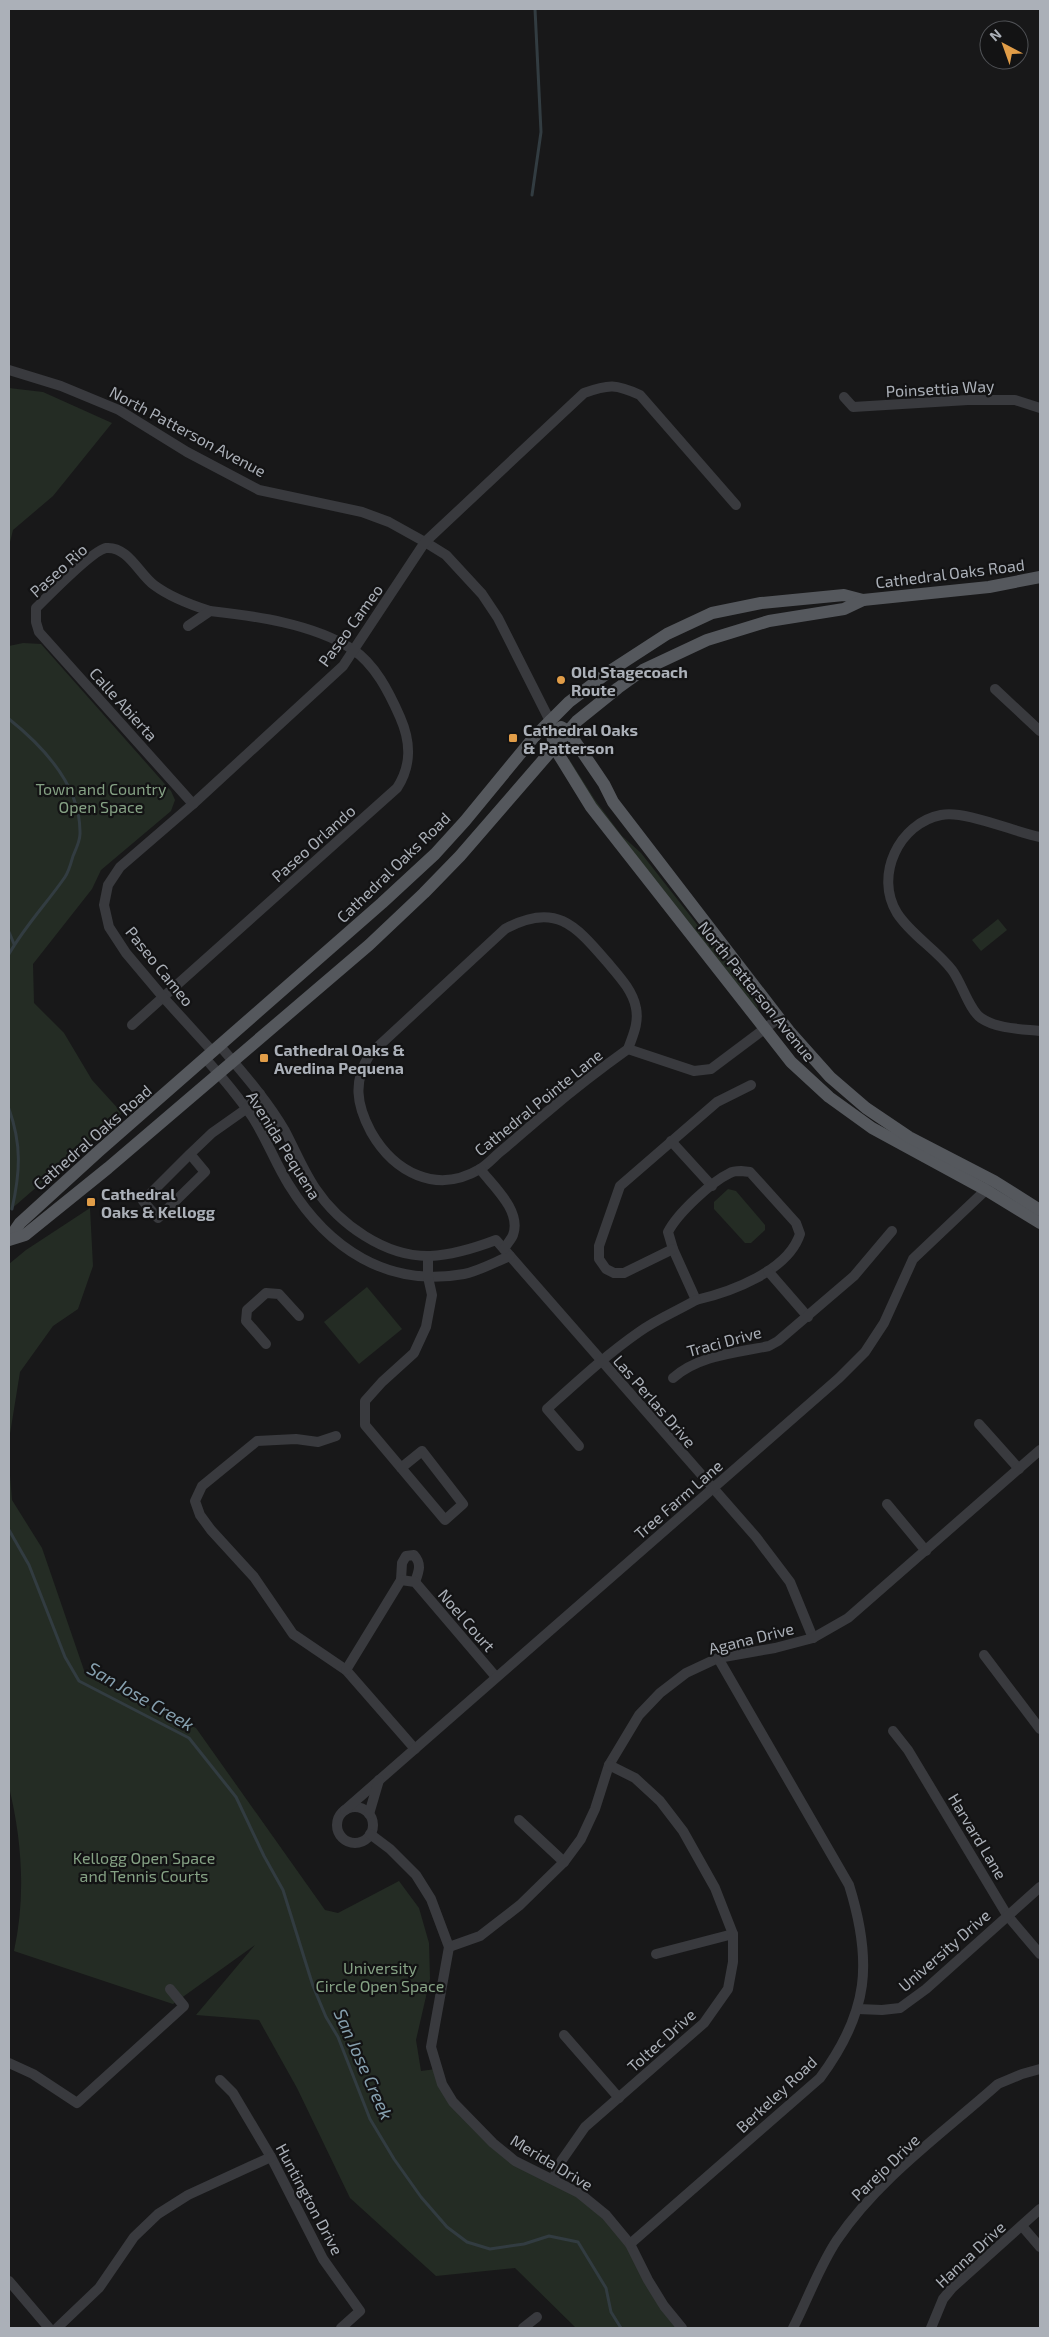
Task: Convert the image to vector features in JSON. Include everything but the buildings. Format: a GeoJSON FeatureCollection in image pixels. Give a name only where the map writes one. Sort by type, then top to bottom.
{"type":"FeatureCollection","features":[{"type":"Feature","properties":{"kind":"main road","name":"Cathedral Oaks Road"},"geometry":{"type":"LineString","coordinates":[[9,1239],[25,1235],[108,1168],[369,945],[460,856],[577,721],[643,670],[680,652],[740,628],[768,620],[844,609],[863,600],[989,587],[1040,578]]}},
{"type":"Feature","properties":{"kind":"main road","name":"Cathedral Oaks Road"},"geometry":{"type":"LineString","coordinates":[[9,1239],[20,1223],[435,854],[550,721],[571,700],[637,651],[712,612],[761,602],[844,595],[863,600]]}},
{"type":"Feature","properties":{"kind":"main road","name":"North Patterson Avenue"},"geometry":{"type":"LineString","coordinates":[[550,721],[568,731],[604,784],[613,802],[779,1018],[826,1073],[866,1108],[909,1137],[990,1185],[1040,1224]]}},
{"type":"Feature","properties":{"kind":"main road","name":"North Patterson Avenue"},"geometry":{"type":"LineString","coordinates":[[550,721],[554,747],[591,807],[791,1062],[850,1113],[904,1148],[990,1185],[1040,1210]]}},
{"type":"Feature","properties":{"kind":"street","name":"North Patterson Avenue"},"geometry":{"type":"LineString","coordinates":[[9,370],[61,386],[119,410],[187,452],[259,490],[362,512],[389,522],[425,542],[446,556],[482,594],[498,618],[550,721]]}},
{"type":"Feature","properties":{"kind":"street","name":"Paseo Cameo"},"geometry":{"type":"LineString","coordinates":[[213,1052],[163,998],[126,953],[109,926],[104,904],[108,885],[120,867],[193,804],[343,666],[425,542],[584,393],[605,385],[621,386],[640,395],[736,505]]}},
{"type":"Feature","properties":{"kind":"street","name":"Poinsettia Way"},"geometry":{"type":"LineString","coordinates":[[844,397],[853,407],[968,400],[1015,400],[1040,408]]}},
{"type":"Feature","properties":{"kind":"street","name":"Paseo Rio"},"geometry":{"type":"LineString","coordinates":[[36,622],[36,608],[50,593],[94,555],[106,548],[122,552],[154,585],[191,605],[210,611],[254,616],[322,634],[353,650]]}},
{"type":"Feature","properties":{"kind":"street"},"geometry":{"type":"LineString","coordinates":[[188,626],[210,611]]}},
{"type":"Feature","properties":{"kind":"street","name":"Calle Abierta"},"geometry":{"type":"LineString","coordinates":[[36,622],[39,632],[193,804]]}},
{"type":"Feature","properties":{"kind":"street","name":"Paseo Orlando"},"geometry":{"type":"LineString","coordinates":[[132,1025],[397,788],[404,776],[410,757],[402,722],[379,678],[353,650]]}},
{"type":"Feature","properties":{"kind":"street"},"geometry":{"type":"LineString","coordinates":[[995,689],[1040,731]]}},
{"type":"Feature","properties":{"kind":"street"},"geometry":{"type":"LineString","coordinates":[[1040,837],[1019,833],[975,819],[942,814],[920,823],[908,831],[899,842],[889,874],[890,896],[898,915],[940,954],[960,981],[972,1008],[980,1018],[1009,1027],[1040,1031]]}},
{"type":"Feature","properties":{"kind":"street","name":"Cathedral Pointe Lane"},"geometry":{"type":"LineString","coordinates":[[541,917],[557,919],[571,925],[584,936],[632,995],[638,1022],[628,1049],[583,1082],[480,1169],[459,1178],[430,1179],[415,1176],[400,1168],[380,1148],[368,1127],[359,1100],[358,1084],[361,1069],[370,1054],[505,930],[521,920],[541,917]]}},
{"type":"Feature","properties":{"kind":"street"},"geometry":{"type":"LineString","coordinates":[[628,1049],[694,1071],[711,1069],[779,1018]]}},
{"type":"Feature","properties":{"kind":"street","name":"Avenida Pequena"},"geometry":{"type":"LineString","coordinates":[[213,1052],[233,1060],[260,1094],[285,1132],[316,1189],[329,1206],[360,1233],[382,1246],[428,1256],[473,1249],[496,1240]]}},
{"type":"Feature","properties":{"kind":"street","name":"Avenida Pequena"},"geometry":{"type":"LineString","coordinates":[[213,1052],[218,1073],[246,1109],[296,1196],[328,1234],[350,1252],[372,1265],[395,1272],[428,1277],[465,1273],[507,1253]]}},
{"type":"Feature","properties":{"kind":"street"},"geometry":{"type":"LineString","coordinates":[[673,1249],[624,1273],[614,1273],[606,1269],[599,1259],[599,1246],[620,1186],[717,1102],[751,1085]]}},
{"type":"Feature","properties":{"kind":"street"},"geometry":{"type":"LineString","coordinates":[[190,1154],[205,1172],[158,1218],[143,1201],[190,1154],[212,1133],[246,1109],[260,1094]]}},
{"type":"Feature","properties":{"kind":"street"},"geometry":{"type":"LineString","coordinates":[[671,1141],[712,1186]]}},
{"type":"Feature","properties":{"kind":"street"},"geometry":{"type":"LineString","coordinates":[[480,1169],[511,1208],[514,1223],[513,1235],[507,1253]]}},
{"type":"Feature","properties":{"kind":"street"},"geometry":{"type":"LineString","coordinates":[[579,1446],[547,1409],[601,1361],[672,1310],[696,1300],[722,1294],[768,1271],[796,1244],[800,1234],[796,1223],[750,1172],[731,1172],[712,1186],[674,1220],[668,1232],[673,1249],[696,1300]]}},
{"type":"Feature","properties":{"kind":"street","name":"Tree Farm Lane"},"geometry":{"type":"LineString","coordinates":[[345,1810],[839,1378],[865,1352],[884,1323],[896,1292],[913,1259],[990,1185]]}},
{"type":"Feature","properties":{"kind":"street","name":"Traci Drive"},"geometry":{"type":"LineString","coordinates":[[673,1378],[683,1369],[709,1358],[769,1346],[808,1317],[854,1276],[892,1231]]}},
{"type":"Feature","properties":{"kind":"street","name":"Las Perlas Drive"},"geometry":{"type":"LineString","coordinates":[[496,1240],[756,1537],[790,1582],[813,1638]]}},
{"type":"Feature","properties":{"kind":"street"},"geometry":{"type":"LineString","coordinates":[[401,1468],[422,1451],[464,1504],[445,1520],[365,1426],[365,1401],[382,1382],[414,1353],[426,1327],[432,1295],[428,1277],[428,1256]]}},
{"type":"Feature","properties":{"kind":"street"},"geometry":{"type":"LineString","coordinates":[[768,1271],[808,1317]]}},
{"type":"Feature","properties":{"kind":"street"},"geometry":{"type":"LineString","coordinates":[[266,1344],[246,1321],[247,1310],[266,1293],[279,1294],[299,1316]]}},
{"type":"Feature","properties":{"kind":"street"},"geometry":{"type":"LineString","coordinates":[[979,1424],[1020,1469]]}},
{"type":"Feature","properties":{"kind":"street"},"geometry":{"type":"LineString","coordinates":[[336,1436],[318,1442],[296,1439],[258,1441],[202,1486],[195,1501],[200,1515],[211,1530],[254,1577],[293,1634],[346,1670],[415,1749]]}},
{"type":"Feature","properties":{"kind":"street","name":"Agana Drive"},"geometry":{"type":"LineString","coordinates":[[449,1947],[480,1936],[520,1906],[564,1862],[581,1839],[595,1809],[609,1765],[639,1715],[660,1692],[686,1673],[718,1658],[775,1648],[813,1638],[848,1618],[1040,1450]]}},
{"type":"Feature","properties":{"kind":"street"},"geometry":{"type":"LineString","coordinates":[[887,1504],[926,1551]]}},
{"type":"Feature","properties":{"kind":"street"},"geometry":{"type":"LineString","coordinates":[[346,1670],[400,1580],[402,1563],[406,1556],[414,1554],[419,1561],[419,1571],[415,1582],[400,1580]]}},
{"type":"Feature","properties":{"kind":"street","name":"Noel Court"},"geometry":{"type":"LineString","coordinates":[[415,1582],[496,1676]]}},
{"type":"Feature","properties":{"kind":"street"},"geometry":{"type":"LineString","coordinates":[[984,1655],[1040,1729]]}},
{"type":"Feature","properties":{"kind":"street","name":"Berkeley Road"},"geometry":{"type":"LineString","coordinates":[[630,2244],[820,2078],[839,2053],[858,2009],[864,1980],[856,1906],[849,1885],[718,1658]]}},
{"type":"Feature","properties":{"kind":"street","name":"Harvard Lane"},"geometry":{"type":"LineString","coordinates":[[893,1732],[908,1750],[1007,1915],[1040,1954]]}},
{"type":"Feature","properties":{"kind":"street","name":"Toltec Drive"},"geometry":{"type":"LineString","coordinates":[[553,2179],[562,2160],[585,2127],[704,2023],[728,1989],[733,1962],[732,1934],[715,1888],[683,1831],[660,1801],[635,1778],[609,1765]]}},
{"type":"Feature","properties":{"kind":"street"},"geometry":{"type":"LineString","coordinates":[[369,1814],[360,1808],[350,1807],[345,1810],[337,1823],[341,1837],[348,1842],[357,1842],[370,1834],[372,1824],[369,1814],[379,1779]]}},
{"type":"Feature","properties":{"kind":"street"},"geometry":{"type":"LineString","coordinates":[[519,1820],[564,1862]]}},
{"type":"Feature","properties":{"kind":"street"},"geometry":{"type":"LineString","coordinates":[[370,1834],[390,1849],[416,1875],[431,1899],[449,1947]]}},
{"type":"Feature","properties":{"kind":"street","name":"University Drive"},"geometry":{"type":"LineString","coordinates":[[858,2009],[882,2010],[900,2008],[926,1989],[1040,1886]]}},
{"type":"Feature","properties":{"kind":"street"},"geometry":{"type":"LineString","coordinates":[[656,1954],[732,1934]]}},
{"type":"Feature","properties":{"kind":"street","name":"Merida Drive"},"geometry":{"type":"LineString","coordinates":[[449,1947],[431,2048],[442,2084],[453,2102],[515,2161],[579,2193],[606,2216],[630,2244],[662,2302],[682,2328]]}},
{"type":"Feature","properties":{"kind":"street"},"geometry":{"type":"LineString","coordinates":[[9,2063],[33,2074],[77,2103],[184,2006],[170,1989]]}},
{"type":"Feature","properties":{"kind":"street"},"geometry":{"type":"LineString","coordinates":[[564,2035],[619,2098]]}},
{"type":"Feature","properties":{"kind":"street","name":"Parejo Drive"},"geometry":{"type":"LineString","coordinates":[[793,2328],[823,2264],[836,2242],[874,2193],[998,2084],[1040,2068]]}},
{"type":"Feature","properties":{"kind":"street","name":"Huntington Drive"},"geometry":{"type":"LineString","coordinates":[[220,2080],[233,2093],[271,2158],[323,2259],[360,2311],[342,2328]]}},
{"type":"Feature","properties":{"kind":"street"},"geometry":{"type":"LineString","coordinates":[[57,2328],[99,2288],[134,2237],[158,2214],[188,2195],[271,2158]]}},
{"type":"Feature","properties":{"kind":"street","name":"Hanna Drive"},"geometry":{"type":"LineString","coordinates":[[930,2328],[943,2299],[952,2288],[1040,2209]]}},
{"type":"Feature","properties":{"kind":"street"},"geometry":{"type":"LineString","coordinates":[[1022,2226],[1040,2247]]}},
{"type":"Feature","properties":{"kind":"street"},"geometry":{"type":"LineString","coordinates":[[9,2281],[49,2328]]}},
{"type":"Feature","properties":{"kind":"street"},"geometry":{"type":"LineString","coordinates":[[523,2328],[537,2317]]}},
{"type":"Feature","properties":{"kind":"green space"},"geometry":{"type":"Polygon","coordinates":[[[9,388],[43,392],[112,423],[53,496],[13,530],[9,546],[9,388]]]}},
{"type":"Feature","properties":{"kind":"green space","name":"Town and Country Open Space"},"geometry":{"type":"Polygon","coordinates":[[[23,643],[41,644],[171,791],[175,800],[171,811],[101,870],[92,889],[33,964],[34,1003],[64,1033],[92,1080],[122,1113],[9,1211],[9,646],[23,643]]]}},
{"type":"Feature","properties":{"kind":"green space"},"geometry":{"type":"Polygon","coordinates":[[[569,759],[595,800],[622,836],[641,853],[754,997],[760,1014],[588,794],[567,761],[569,759]]]}},
{"type":"Feature","properties":{"kind":"green space"},"geometry":{"type":"Polygon","coordinates":[[[998,919],[1007,930],[981,951],[972,940],[998,919]]]}},
{"type":"Feature","properties":{"kind":"green space"},"geometry":{"type":"Polygon","coordinates":[[[728,1189],[736,1191],[765,1225],[765,1230],[751,1243],[745,1243],[714,1209],[714,1202],[728,1189]]]}},
{"type":"Feature","properties":{"kind":"green space"},"geometry":{"type":"Polygon","coordinates":[[[90,1208],[93,1266],[78,1309],[53,1326],[20,1372],[9,1440],[9,1264],[26,1250],[90,1208]]]}},
{"type":"Feature","properties":{"kind":"green space"},"geometry":{"type":"Polygon","coordinates":[[[367,1287],[402,1329],[359,1364],[324,1322],[367,1287]]]}},
{"type":"Feature","properties":{"kind":"green space"},"geometry":{"type":"Polygon","coordinates":[[[9,1463],[12,1500],[42,1548],[86,1676],[196,1728],[325,1910],[338,1913],[399,1881],[419,1908],[429,1943],[430,1979],[416,2040],[421,2071],[436,2069],[442,2084],[493,2143],[606,2215],[682,2328],[576,2328],[515,2268],[436,2276],[350,2198],[297,2088],[259,2020],[196,2015],[255,1945],[173,2004],[14,1951],[20,1910],[21,1869],[17,1828],[9,1787],[9,1463]]]}},
{"type":"Feature","properties":{"kind":"waterway"},"geometry":{"type":"LineString","coordinates":[[532,195],[541,132],[535,9]]}},
{"type":"Feature","properties":{"kind":"waterway","name":"San Jose Creek"},"geometry":{"type":"LineString","coordinates":[[9,719],[35,742],[58,769],[74,800],[79,817],[80,834],[69,870],[9,954]]}},
{"type":"Feature","properties":{"kind":"waterway"},"geometry":{"type":"LineString","coordinates":[[9,932],[14,944]]}},
{"type":"Feature","properties":{"kind":"waterway","name":"San Jose Creek"},"geometry":{"type":"LineString","coordinates":[[9,1109],[18,1147],[17,1183],[12,1209]]}},
{"type":"Feature","properties":{"kind":"waterway","name":"San Jose Creek"},"geometry":{"type":"LineString","coordinates":[[9,1530],[29,1565],[65,1657],[79,1681],[189,1738],[236,1797],[264,1856],[283,1890],[313,1986],[326,2017],[338,2037],[370,2119],[394,2159],[421,2197],[447,2227],[467,2242],[490,2249],[524,2244],[549,2236],[578,2242],[606,2288],[611,2312],[621,2328]]}},
{"type":"Feature","properties":{"kind":"place","name":"Old Stagecoach Route"},"geometry":{"type":"Point","coordinates":[561,680]}},
{"type":"Feature","properties":{"kind":"place","name":"Cathedral Oaks & Patterson"},"geometry":{"type":"Point","coordinates":[513,738]}},
{"type":"Feature","properties":{"kind":"place","name":"Cathedral Oaks & Avedina Pequena"},"geometry":{"type":"Point","coordinates":[264,1058]}},
{"type":"Feature","properties":{"kind":"place","name":"Cathedral Oaks & Kellogg"},"geometry":{"type":"Point","coordinates":[91,1202]}},
{"type":"Feature","properties":{"kind":"park label","name":"Kellogg Open Space and Tennis Courts"},"geometry":{"type":"Point","coordinates":[144,1866]}},
{"type":"Feature","properties":{"kind":"park label","name":"University Circle Open Space"},"geometry":{"type":"Point","coordinates":[380,1976]}}]}
